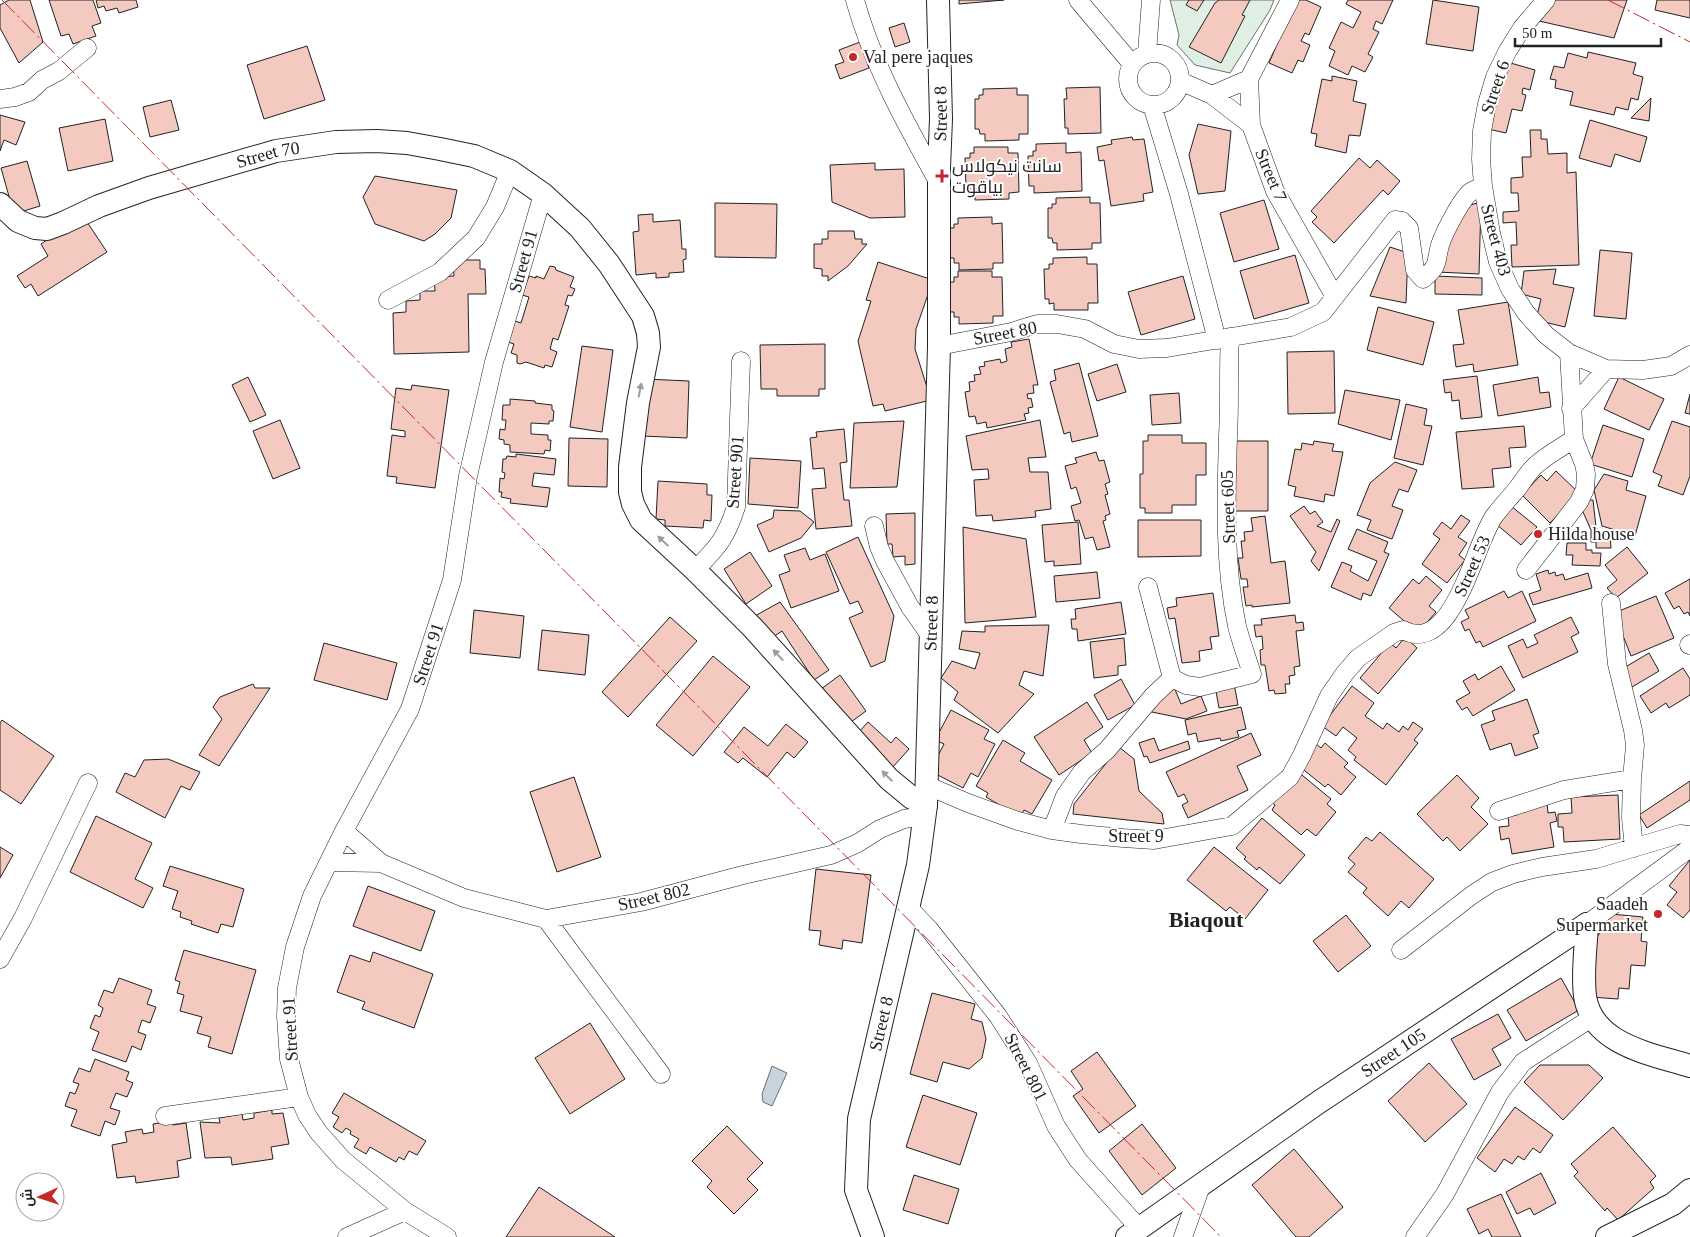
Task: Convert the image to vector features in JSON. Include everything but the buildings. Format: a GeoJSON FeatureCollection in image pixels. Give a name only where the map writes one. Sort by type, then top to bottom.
{"type":"FeatureCollection","features":[{"type":"Feature","properties":{"kind":"street"},"geometry":{"type":"LineString","coordinates":[[856,0],[863,27],[879,66],[907,124],[940,185]]}},
{"type":"Feature","properties":{"kind":"street","name":"Street 8"},"geometry":{"type":"LineString","coordinates":[[873,1237],[856,1190],[860,1119],[918,865],[925,802],[932,638],[939,346],[939,168],[942,119],[938,0]]}},
{"type":"Feature","properties":{"kind":"street"},"geometry":{"type":"LineString","coordinates":[[1078,0],[1132,64]]}},
{"type":"Feature","properties":{"kind":"street"},"geometry":{"type":"LineString","coordinates":[[1148,53],[1151,0]]}},
{"type":"Feature","properties":{"kind":"street"},"geometry":{"type":"LineString","coordinates":[[1251,125],[1249,79],[1290,0]]}},
{"type":"Feature","properties":{"kind":"street","name":"Street 6"},"geometry":{"type":"LineString","coordinates":[[1483,186],[1482,131],[1495,77],[1507,52],[1522,28],[1546,0]]}},
{"type":"Feature","properties":{"kind":"street"},"geometry":{"type":"LineString","coordinates":[[0,99],[15,97],[29,92],[42,80],[59,71],[87,48]]}},
{"type":"Feature","properties":{"kind":"street"},"geometry":{"type":"LineString","coordinates":[[1158,52],[1175,62],[1179,71],[1180,81],[1176,94],[1165,102],[1152,105],[1139,101],[1130,90],[1128,77],[1132,64],[1139,57],[1148,53],[1158,52]]}},
{"type":"Feature","properties":{"kind":"street"},"geometry":{"type":"LineString","coordinates":[[1212,95],[1249,79]]}},
{"type":"Feature","properties":{"kind":"street","name":"Street 7"},"geometry":{"type":"LineString","coordinates":[[1180,81],[1212,95],[1251,125],[1275,192],[1335,298]]}},
{"type":"Feature","properties":{"kind":"street","name":"Street 605"},"geometry":{"type":"LineString","coordinates":[[1152,105],[1223,339],[1226,514],[1231,586],[1238,628],[1252,674],[1200,687],[1186,686],[1172,678]]}},
{"type":"Feature","properties":{"kind":"street","name":"Street 70"},"geometry":{"type":"LineString","coordinates":[[0,204],[18,220],[35,228],[46,229],[64,223],[99,206],[149,188],[276,151],[336,142],[377,141],[407,143],[474,156],[510,172],[543,194],[586,235],[609,264],[643,316],[648,334],[648,347],[630,467],[630,492],[633,504],[641,520],[753,628],[889,779],[912,798],[925,802]]}},
{"type":"Feature","properties":{"kind":"street"},"geometry":{"type":"LineString","coordinates":[[388,300],[440,272],[476,238],[495,207],[510,172]]}},
{"type":"Feature","properties":{"kind":"street","name":"Street 80"},"geometry":{"type":"LineString","coordinates":[[939,346],[1011,332],[1037,324],[1057,324],[1085,329],[1114,344],[1139,349],[1167,348],[1291,327],[1323,312],[1395,220],[1402,221],[1409,228],[1415,270],[1423,278],[1432,271],[1438,260],[1440,245],[1463,200],[1472,191],[1483,186]]}},
{"type":"Feature","properties":{"kind":"street","name":"Street 403"},"geometry":{"type":"LineString","coordinates":[[1483,186],[1498,262],[1510,289],[1526,313],[1546,335],[1569,353],[1606,369],[1643,370],[1671,366],[1690,355]]}},
{"type":"Feature","properties":{"kind":"street","name":"Street 91"},"geometry":{"type":"LineString","coordinates":[[447,1237],[404,1211],[343,1160],[319,1133],[307,1115],[299,1097],[289,1059],[286,1016],[287,988],[295,947],[312,896],[344,831],[410,708],[452,580],[468,476],[494,362],[543,194]]}},
{"type":"Feature","properties":{"kind":"street"},"geometry":{"type":"LineString","coordinates":[[1526,570],[1580,502],[1585,489],[1586,474],[1584,464],[1574,439],[1569,353]]}},
{"type":"Feature","properties":{"kind":"street","name":"Street 901"},"geometry":{"type":"LineString","coordinates":[[695,570],[721,542],[729,528],[736,507],[741,361]]}},
{"type":"Feature","properties":{"kind":"street"},"geometry":{"type":"LineString","coordinates":[[1571,409],[1606,369]]}},
{"type":"Feature","properties":{"kind":"street","name":"Street 53"},"geometry":{"type":"LineString","coordinates":[[1310,736],[1329,696],[1358,658],[1394,633],[1403,630],[1418,635],[1432,630],[1451,610],[1463,588],[1494,517],[1536,464],[1574,439]]}},
{"type":"Feature","properties":{"kind":"street"},"geometry":{"type":"LineString","coordinates":[[874,526],[878,547],[910,607],[932,638]]}},
{"type":"Feature","properties":{"kind":"street"},"geometry":{"type":"LineString","coordinates":[[1052,830],[1065,796],[1082,772],[1107,750],[1153,696],[1172,678],[1148,587]]}},
{"type":"Feature","properties":{"kind":"street"},"geometry":{"type":"LineString","coordinates":[[1611,603],[1617,664],[1635,744],[1631,818],[1634,848]]}},
{"type":"Feature","properties":{"kind":"street","name":"Street 9"},"geometry":{"type":"LineString","coordinates":[[925,802],[968,803],[1018,821],[1052,830],[1154,840],[1232,826],[1290,777],[1310,736]]}},
{"type":"Feature","properties":{"kind":"street"},"geometry":{"type":"LineString","coordinates":[[1499,811],[1564,790],[1632,779]]}},
{"type":"Feature","properties":{"kind":"street"},"geometry":{"type":"LineString","coordinates":[[0,959],[23,918],[88,782]]}},
{"type":"Feature","properties":{"kind":"street","name":"Street 802"},"geometry":{"type":"LineString","coordinates":[[344,831],[381,863],[464,898],[546,918],[641,902],[831,855],[904,819],[925,802]]}},
{"type":"Feature","properties":{"kind":"street"},"geometry":{"type":"LineString","coordinates":[[1401,950],[1472,895],[1492,882],[1520,872],[1566,862],[1596,859],[1680,834],[1690,835]]}},
{"type":"Feature","properties":{"kind":"street"},"geometry":{"type":"LineString","coordinates":[[1690,848],[1587,924],[1584,979],[1585,999],[1593,1017],[1613,1039],[1626,1046],[1690,1066]]}},
{"type":"Feature","properties":{"kind":"street","name":"Street 802"},"geometry":{"type":"LineString","coordinates":[[329,862],[381,863]]}},
{"type":"Feature","properties":{"kind":"street","name":"Street 801"},"geometry":{"type":"LineString","coordinates":[[909,908],[929,929],[998,1016],[1028,1063],[1056,1126],[1078,1160],[1133,1233]]}},
{"type":"Feature","properties":{"kind":"street"},"geometry":{"type":"LineString","coordinates":[[546,918],[661,1074]]}},
{"type":"Feature","properties":{"kind":"street","name":"Street 105"},"geometry":{"type":"LineString","coordinates":[[1201,1186],[1319,1102],[1587,924]]}},
{"type":"Feature","properties":{"kind":"street"},"geometry":{"type":"LineString","coordinates":[[1416,1237],[1445,1194],[1500,1092],[1523,1062],[1593,1017]]}},
{"type":"Feature","properties":{"kind":"street"},"geometry":{"type":"LineString","coordinates":[[166,1116],[299,1097]]}},
{"type":"Feature","properties":{"kind":"street"},"geometry":{"type":"LineString","coordinates":[[1133,1233],[1201,1186]]}},
{"type":"Feature","properties":{"kind":"street"},"geometry":{"type":"LineString","coordinates":[[1183,1237],[1201,1186]]}},
{"type":"Feature","properties":{"kind":"street"},"geometry":{"type":"LineString","coordinates":[[1607,1237],[1673,1204],[1690,1190]]}},
{"type":"Feature","properties":{"kind":"street"},"geometry":{"type":"LineString","coordinates":[[347,1237],[404,1211]]}},
{"type":"Feature","properties":{"kind":"green space"},"geometry":{"type":"Polygon","coordinates":[[[1170,0],[1274,0],[1270,10],[1230,73],[1195,65],[1177,45],[1179,35],[1170,0]]]}},
{"type":"Feature","properties":{"kind":"shaded area"},"geometry":{"type":"Polygon","coordinates":[[[772,1066],[787,1073],[772,1106],[763,1102],[762,1094],[772,1066]]]}},
{"type":"Feature","properties":{"kind":"power"},"geometry":{"type":"LineString","coordinates":[[2,0],[1221,1237]]}},
{"type":"Feature","properties":{"kind":"power"},"geometry":{"type":"LineString","coordinates":[[1608,0],[1690,42]]}},
{"type":"Feature","properties":{"kind":"place","name":"Val pere jaques"},"geometry":{"type":"Point","coordinates":[853,57]}},
{"type":"Feature","properties":{"kind":"place","name":"سانت نيكولاس بياقوت"},"geometry":{"type":"Point","coordinates":[942,176]}},
{"type":"Feature","properties":{"kind":"place","name":"Hilda house"},"geometry":{"type":"Point","coordinates":[1538,534]}},
{"type":"Feature","properties":{"kind":"place","name":"Saadeh Supermarket"},"geometry":{"type":"Point","coordinates":[1658,914]}},
{"type":"Feature","properties":{"kind":"district","name":"Biaqout"},"geometry":{"type":"Point","coordinates":[1206,919]}}]}
